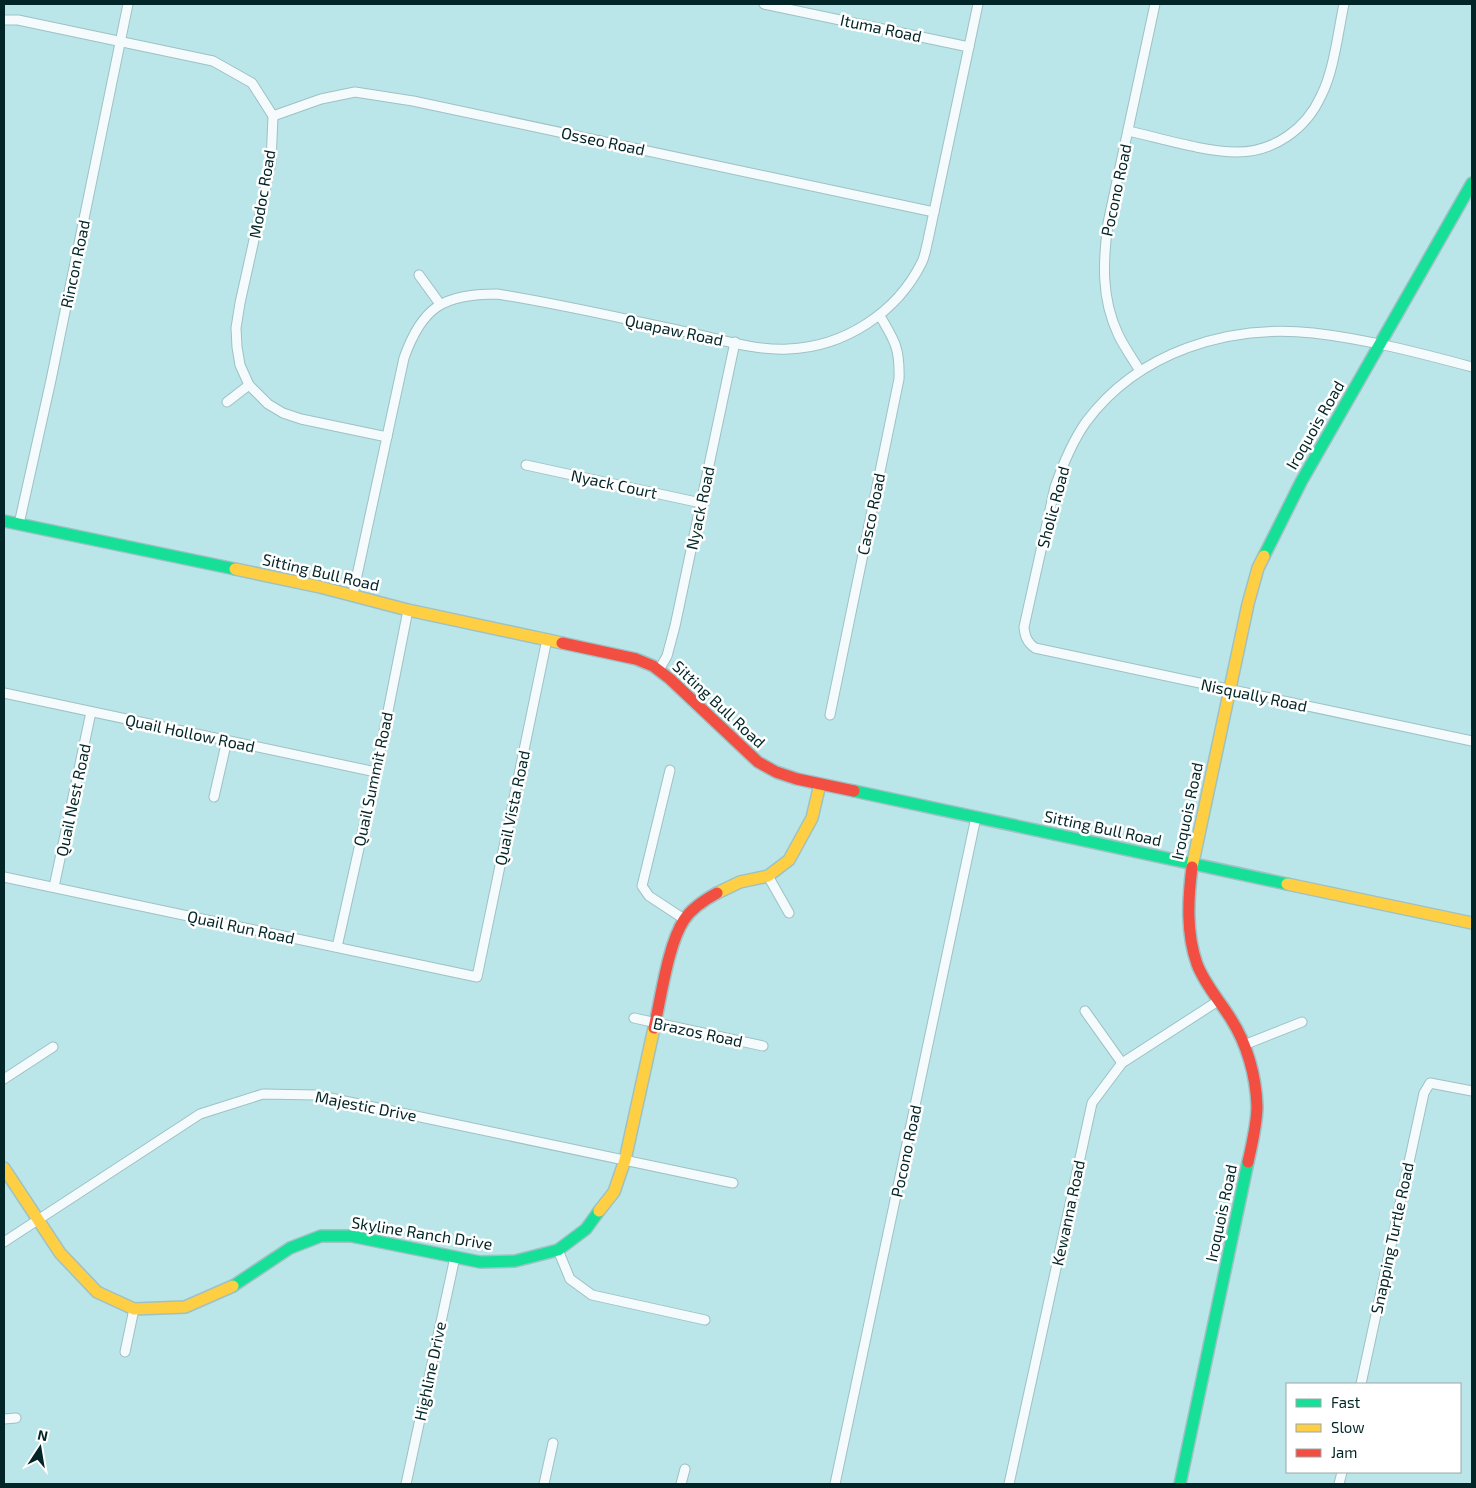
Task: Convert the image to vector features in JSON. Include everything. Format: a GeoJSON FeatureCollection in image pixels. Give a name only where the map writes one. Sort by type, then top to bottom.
{"type":"FeatureCollection","features":[{"type":"Feature","properties":{"kind":"street","name":"Rincon Road"},"geometry":{"type":"LineString","coordinates":[[19,524],[51,380],[128,4]]}},
{"type":"Feature","properties":{"kind":"street","name":"Ituma Road"},"geometry":{"type":"LineString","coordinates":[[764,4],[969,47]]}},
{"type":"Feature","properties":{"kind":"street","name":"Quapaw Road"},"geometry":{"type":"LineString","coordinates":[[353,594],[404,358],[415,331],[424,318],[440,304],[459,296],[497,294],[735,342],[787,349],[813,346],[860,330],[880,316],[911,281],[922,261],[978,4]]}},
{"type":"Feature","properties":{"kind":"street","name":"Pocono Road"},"geometry":{"type":"LineString","coordinates":[[1140,371],[1118,334],[1108,305],[1104,282],[1104,250],[1108,223],[1155,4]]}},
{"type":"Feature","properties":{"kind":"street"},"geometry":{"type":"LineString","coordinates":[[1128,131],[1209,149],[1236,152],[1252,150],[1284,139],[1299,128],[1312,114],[1322,95],[1344,4]]}},
{"type":"Feature","properties":{"kind":"street"},"geometry":{"type":"LineString","coordinates":[[4,20],[18,20],[213,61],[252,83],[273,116]]}},
{"type":"Feature","properties":{"kind":"street","name":"Osseo Road"},"geometry":{"type":"LineString","coordinates":[[273,116],[322,98],[355,92],[413,101],[934,212]]}},
{"type":"Feature","properties":{"kind":"street","name":"Modoc Road"},"geometry":{"type":"LineString","coordinates":[[273,116],[271,164],[236,328],[240,365],[249,384],[268,404],[283,413],[301,419],[387,438]]}},
{"type":"Feature","properties":{"kind":"street","name":"Iroquois Road"},"geometry":{"type":"LineString","coordinates":[[1180,1484],[1253,1139],[1257,1106],[1244,1045],[1235,1025],[1218,1001],[1199,966],[1191,940],[1188,906],[1192,864],[1248,604],[1262,559],[1301,482],[1472,183]]}},
{"type":"Feature","properties":{"kind":"street"},"geometry":{"type":"LineString","coordinates":[[419,276],[440,304]]}},
{"type":"Feature","properties":{"kind":"street","name":"Casco Road"},"geometry":{"type":"LineString","coordinates":[[830,715],[899,379],[900,358],[893,338],[880,316]]}},
{"type":"Feature","properties":{"kind":"street","name":"Sholic Road"},"geometry":{"type":"LineString","coordinates":[[1035,648],[1029,644],[1025,637],[1024,627],[1055,487],[1062,468],[1072,444],[1086,423],[1100,406],[1140,371],[1166,356],[1192,345],[1244,334],[1273,332],[1311,333],[1346,338],[1472,367]]}},
{"type":"Feature","properties":{"kind":"street","name":"Nyack Road"},"geometry":{"type":"LineString","coordinates":[[659,670],[667,656],[675,626],[735,342]]}},
{"type":"Feature","properties":{"kind":"street"},"geometry":{"type":"LineString","coordinates":[[228,402],[249,384]]}},
{"type":"Feature","properties":{"kind":"street","name":"Nyack Court"},"geometry":{"type":"LineString","coordinates":[[526,465],[701,503]]}},
{"type":"Feature","properties":{"kind":"street","name":"Sitting Bull Road"},"geometry":{"type":"LineString","coordinates":[[4,521],[353,594],[408,610],[621,655],[646,663],[659,670],[680,688],[758,762],[782,774],[820,784],[1472,923]]}},
{"type":"Feature","properties":{"kind":"street","name":"Quail Summit Road"},"geometry":{"type":"LineString","coordinates":[[337,947],[376,772],[408,610]]}},
{"type":"Feature","properties":{"kind":"street","name":"Quail Vista Road"},"geometry":{"type":"LineString","coordinates":[[477,977],[547,640]]}},
{"type":"Feature","properties":{"kind":"street","name":"Nisqually Road"},"geometry":{"type":"LineString","coordinates":[[1035,648],[1472,741]]}},
{"type":"Feature","properties":{"kind":"street","name":"Quail Hollow Road"},"geometry":{"type":"LineString","coordinates":[[4,693],[376,772]]}},
{"type":"Feature","properties":{"kind":"street","name":"Quail Nest Road"},"geometry":{"type":"LineString","coordinates":[[54,887],[91,712]]}},
{"type":"Feature","properties":{"kind":"street"},"geometry":{"type":"LineString","coordinates":[[214,797],[227,740]]}},
{"type":"Feature","properties":{"kind":"street"},"geometry":{"type":"LineString","coordinates":[[670,770],[642,886],[648,896],[684,919]]}},
{"type":"Feature","properties":{"kind":"street","name":"Skyline Ranch Drive"},"geometry":{"type":"LineString","coordinates":[[4,1168],[60,1253],[97,1292],[134,1308],[185,1307],[228,1288],[290,1248],[321,1236],[351,1236],[480,1262],[515,1262],[558,1250],[586,1229],[614,1192],[625,1160],[672,946],[684,919],[708,898],[740,882],[768,876],[789,860],[812,818],[820,784]]}},
{"type":"Feature","properties":{"kind":"street","name":"Pocono Road"},"geometry":{"type":"LineString","coordinates":[[835,1484],[976,817]]}},
{"type":"Feature","properties":{"kind":"street"},"geometry":{"type":"LineString","coordinates":[[768,876],[789,913]]}},
{"type":"Feature","properties":{"kind":"street","name":"Quail Run Road"},"geometry":{"type":"LineString","coordinates":[[4,877],[477,977]]}},
{"type":"Feature","properties":{"kind":"street","name":"Kewanna Road"},"geometry":{"type":"LineString","coordinates":[[1009,1484],[1092,1103],[1122,1063],[1218,1001]]}},
{"type":"Feature","properties":{"kind":"street"},"geometry":{"type":"LineString","coordinates":[[1085,1011],[1122,1063]]}},
{"type":"Feature","properties":{"kind":"street","name":"Brazos Road"},"geometry":{"type":"LineString","coordinates":[[634,1018],[763,1046]]}},
{"type":"Feature","properties":{"kind":"street"},"geometry":{"type":"LineString","coordinates":[[1244,1045],[1302,1022]]}},
{"type":"Feature","properties":{"kind":"street"},"geometry":{"type":"LineString","coordinates":[[4,1079],[53,1047]]}},
{"type":"Feature","properties":{"kind":"street","name":"Snapping Turtle Road"},"geometry":{"type":"LineString","coordinates":[[1361,1383],[1424,1093],[1430,1083],[1472,1091]]}},
{"type":"Feature","properties":{"kind":"street","name":"Majestic Drive"},"geometry":{"type":"LineString","coordinates":[[4,1242],[200,1114],[263,1094],[316,1095],[733,1183]]}},
{"type":"Feature","properties":{"kind":"street"},"geometry":{"type":"LineString","coordinates":[[558,1250],[570,1278],[592,1295],[705,1320]]}},
{"type":"Feature","properties":{"kind":"street","name":"Highline Drive"},"geometry":{"type":"LineString","coordinates":[[406,1484],[454,1257]]}},
{"type":"Feature","properties":{"kind":"street"},"geometry":{"type":"LineString","coordinates":[[125,1352],[134,1308]]}},
{"type":"Feature","properties":{"kind":"street"},"geometry":{"type":"LineString","coordinates":[[4,1419],[16,1418]]}},
{"type":"Feature","properties":{"kind":"street"},"geometry":{"type":"LineString","coordinates":[[544,1484],[553,1443]]}},
{"type":"Feature","properties":{"kind":"street"},"geometry":{"type":"LineString","coordinates":[[681,1484],[685,1469]]}},
{"type":"Feature","properties":{"kind":"traffic: fast"},"geometry":{"type":"LineString","coordinates":[[1264,556],[1301,482],[1472,183]]}},
{"type":"Feature","properties":{"kind":"traffic: fast"},"geometry":{"type":"LineString","coordinates":[[4,521],[235,569]]}},
{"type":"Feature","properties":{"kind":"traffic: fast"},"geometry":{"type":"LineString","coordinates":[[854,791],[1287,884]]}},
{"type":"Feature","properties":{"kind":"traffic: fast"},"geometry":{"type":"LineString","coordinates":[[1180,1484],[1248,1162]]}},
{"type":"Feature","properties":{"kind":"traffic: fast"},"geometry":{"type":"LineString","coordinates":[[233,1286],[290,1248],[321,1236],[351,1236],[480,1262],[515,1261],[558,1250],[586,1229],[599,1211]]}},
{"type":"Feature","properties":{"kind":"traffic: slow"},"geometry":{"type":"LineString","coordinates":[[1192,867],[1248,604],[1258,568],[1264,556]]}},
{"type":"Feature","properties":{"kind":"traffic: slow"},"geometry":{"type":"LineString","coordinates":[[235,569],[320,587],[408,610],[562,643]]}},
{"type":"Feature","properties":{"kind":"traffic: slow"},"geometry":{"type":"LineString","coordinates":[[717,893],[740,882],[768,876],[789,860],[812,818],[820,784]]}},
{"type":"Feature","properties":{"kind":"traffic: slow"},"geometry":{"type":"LineString","coordinates":[[1287,884],[1472,923]]}},
{"type":"Feature","properties":{"kind":"traffic: slow"},"geometry":{"type":"LineString","coordinates":[[599,1211],[614,1192],[625,1160],[654,1028]]}},
{"type":"Feature","properties":{"kind":"traffic: slow"},"geometry":{"type":"LineString","coordinates":[[4,1168],[60,1253],[97,1292],[134,1309],[185,1307],[233,1286]]}},
{"type":"Feature","properties":{"kind":"traffic: jam"},"geometry":{"type":"LineString","coordinates":[[562,643],[636,659],[653,666],[670,679],[758,762],[776,772],[797,779],[854,791]]}},
{"type":"Feature","properties":{"kind":"traffic: jam"},"geometry":{"type":"LineString","coordinates":[[1192,867],[1189,916],[1193,952],[1204,979],[1242,1039],[1255,1083],[1257,1113],[1248,1162]]}},
{"type":"Feature","properties":{"kind":"traffic: jam"},"geometry":{"type":"LineString","coordinates":[[654,1028],[669,957],[678,930],[691,912],[717,893]]}}]}
